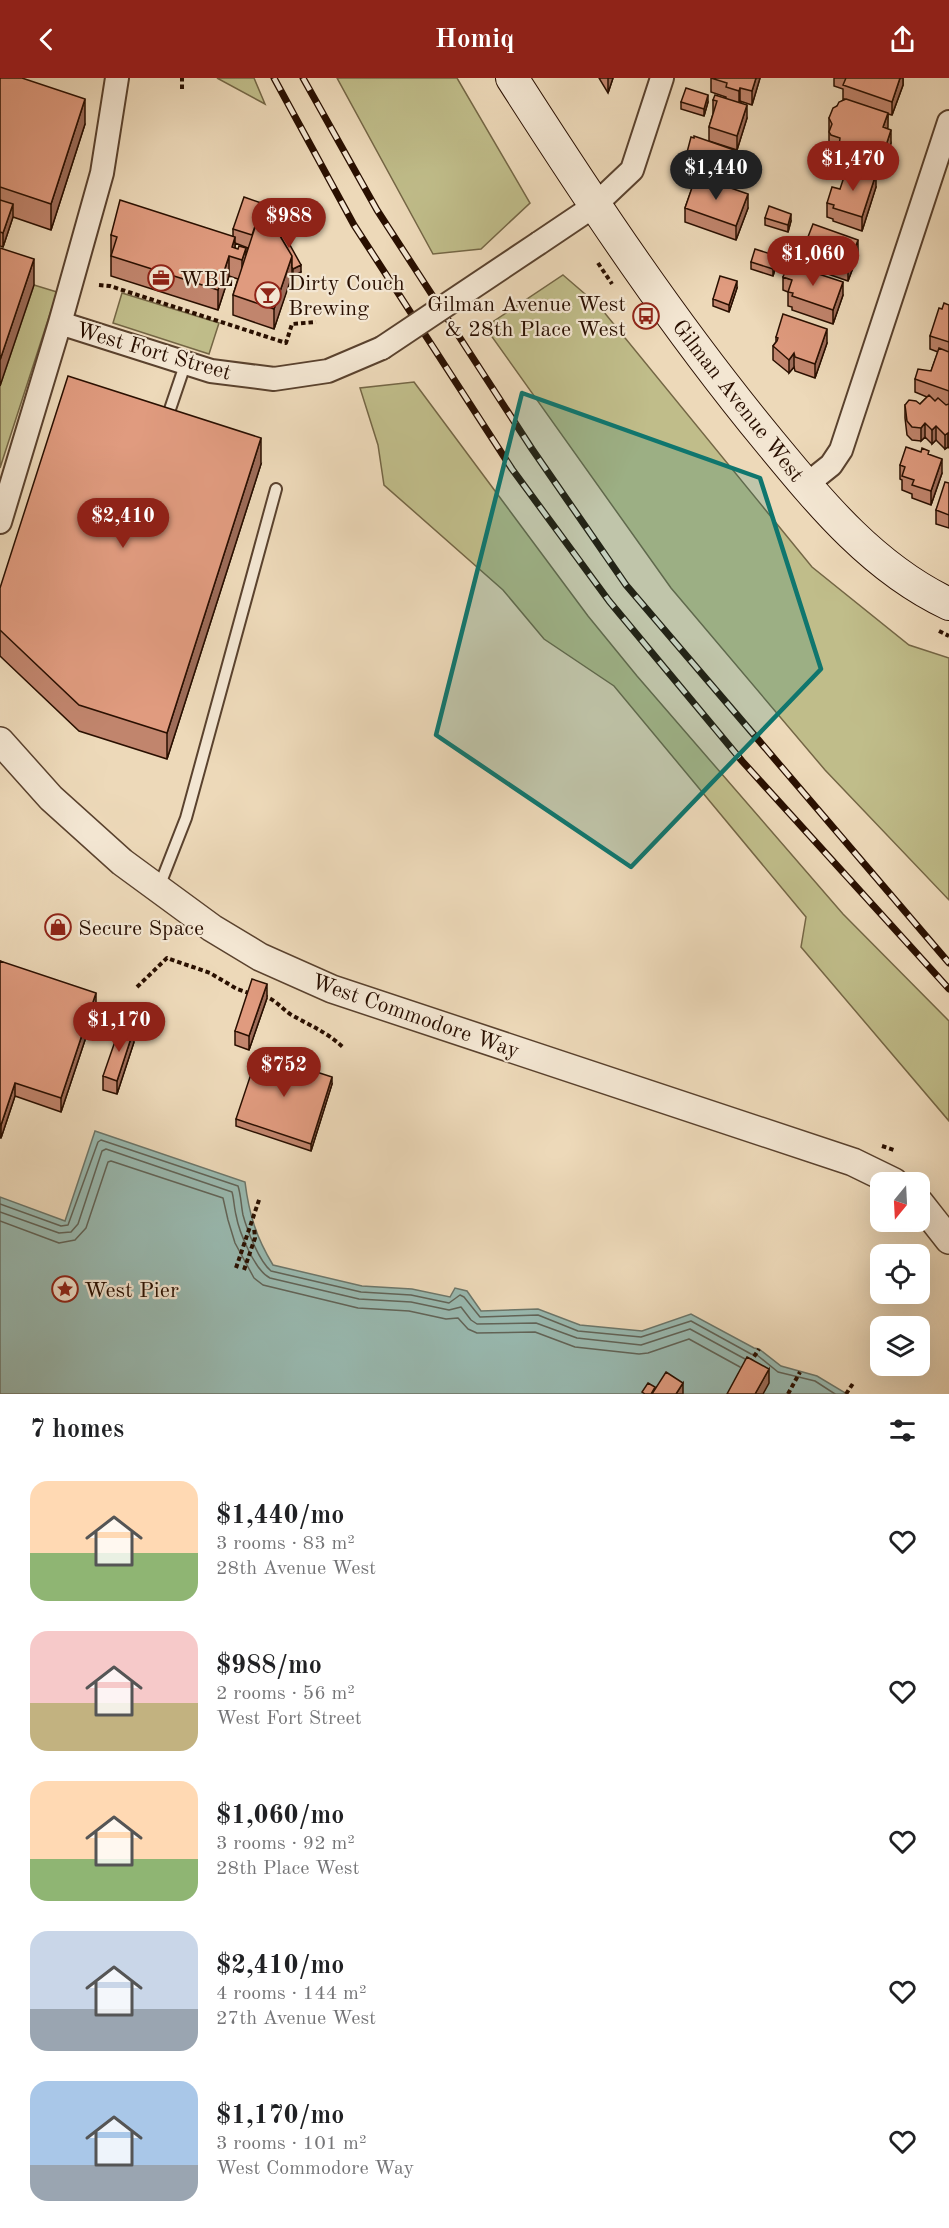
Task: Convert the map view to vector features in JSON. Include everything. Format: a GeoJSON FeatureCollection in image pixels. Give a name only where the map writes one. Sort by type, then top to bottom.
{"type":"FeatureCollection","features":[{"type":"Feature","properties":{"kind":"main road","name":"Gilman Avenue West"},"geometry":{"type":"LineString","coordinates":[[512,78],[594,206],[663,303],[733,397],[806,485],[863,546],[910,581],[949,604]]}},
{"type":"Feature","properties":{"kind":"street"},"geometry":{"type":"LineString","coordinates":[[0,522],[102,174],[117,78]]}},
{"type":"Feature","properties":{"kind":"street","name":"West Fort Street"},"geometry":{"type":"LineString","coordinates":[[60,323],[211,371],[274,379],[328,371],[382,348],[594,206],[632,170],[662,78]]}},
{"type":"Feature","properties":{"kind":"street"},"geometry":{"type":"LineString","coordinates":[[806,485],[831,465],[841,450],[949,122]]}},
{"type":"Feature","properties":{"kind":"street","name":"West Commodore Way"},"geometry":{"type":"LineString","coordinates":[[0,741],[51,798],[123,862],[212,928],[260,957],[332,989],[853,1162],[874,1172]]}},
{"type":"Feature","properties":{"kind":"street"},"geometry":{"type":"LineString","coordinates":[[930,1216],[949,1240]]}},
{"type":"Feature","properties":{"kind":"lane"},"geometry":{"type":"LineString","coordinates":[[175,431],[164,427],[187,362]]}},
{"type":"Feature","properties":{"kind":"lane"},"geometry":{"type":"LineString","coordinates":[[159,887],[189,808],[276,489]]}},
{"type":"Feature","properties":{"kind":"path"},"geometry":{"type":"LineString","coordinates":[[182,78],[182,89]]}},
{"type":"Feature","properties":{"kind":"path"},"geometry":{"type":"LineString","coordinates":[[99,285],[110,286],[286,343],[292,324],[316,322]]}},
{"type":"Feature","properties":{"kind":"path"},"geometry":{"type":"LineString","coordinates":[[137,987],[167,958],[210,973],[248,993],[269,997],[291,1014],[323,1030],[344,1047]]}},
{"type":"Feature","properties":{"kind":"path"},"geometry":{"type":"LineString","coordinates":[[236,1268],[260,1197]]}},
{"type":"Feature","properties":{"kind":"path"},"geometry":{"type":"LineString","coordinates":[[244,1270],[255,1238],[254,1227]]}},
{"type":"Feature","properties":{"kind":"path"},"geometry":{"type":"LineString","coordinates":[[747,1367],[759,1349]]}},
{"type":"Feature","properties":{"kind":"path"},"geometry":{"type":"LineString","coordinates":[[788,1394],[800,1372]]}},
{"type":"Feature","properties":{"kind":"path"},"geometry":{"type":"LineString","coordinates":[[846,1394],[854,1382]]}},
{"type":"Feature","properties":{"kind":"highlighted area"},"geometry":{"type":"Polygon","coordinates":[[[522,393],[760,478],[821,669],[631,867],[436,735],[522,393]]]}},
{"type":"Feature","properties":{"kind":"shaded area"},"geometry":{"type":"Polygon","coordinates":[[[217,78],[254,78],[265,104],[217,78]]]}},
{"type":"Feature","properties":{"kind":"shaded area"},"geometry":{"type":"Polygon","coordinates":[[[337,78],[457,78],[530,203],[481,249],[433,254],[337,78]]]}},
{"type":"Feature","properties":{"kind":"shaded area"},"geometry":{"type":"Polygon","coordinates":[[[563,275],[599,306],[812,567],[909,645],[949,658],[949,900],[825,770],[671,588],[485,327],[563,275]]]}},
{"type":"Feature","properties":{"kind":"shaded area"},"geometry":{"type":"Polygon","coordinates":[[[34,285],[57,292],[0,468],[0,386],[34,285]]]}},
{"type":"Feature","properties":{"kind":"shaded area"},"geometry":{"type":"Polygon","coordinates":[[[122,293],[219,323],[209,354],[113,323],[122,293]]]}},
{"type":"Feature","properties":{"kind":"shaded area"},"geometry":{"type":"Polygon","coordinates":[[[414,382],[588,616],[637,676],[843,914],[949,1021],[949,1121],[801,947],[806,917],[614,686],[544,639],[503,590],[384,485],[378,445],[360,388],[414,382]]]}},
{"type":"Feature","properties":{"kind":"water"},"geometry":{"type":"Polygon","coordinates":[[[95,1131],[245,1182],[254,1225],[273,1265],[362,1286],[412,1289],[450,1297],[455,1288],[467,1291],[481,1311],[538,1309],[580,1325],[642,1331],[691,1314],[759,1349],[781,1366],[817,1376],[847,1394],[0,1394],[0,1197],[65,1221],[95,1131]]]}},
{"type":"Feature","properties":{"kind":"building"},"geometry":{"type":"Polygon","coordinates":[[[0,78],[22,78],[85,99],[51,204],[0,187],[0,78]]]}},
{"type":"Feature","properties":{"kind":"building"},"geometry":{"type":"Polygon","coordinates":[[[711,78],[756,78],[752,91],[740,88],[739,91],[726,87],[727,83],[711,78]]]}},
{"type":"Feature","properties":{"kind":"building"},"geometry":{"type":"Polygon","coordinates":[[[846,78],[900,78],[892,102],[843,85],[846,78]]]}},
{"type":"Feature","properties":{"kind":"building"},"geometry":{"type":"Polygon","coordinates":[[[686,88],[708,95],[704,109],[681,102],[686,88]]]}},
{"type":"Feature","properties":{"kind":"building"},"geometry":{"type":"Polygon","coordinates":[[[715,95],[747,105],[737,136],[709,127],[717,101],[713,100],[715,95]]]}},
{"type":"Feature","properties":{"kind":"building"},"geometry":{"type":"Polygon","coordinates":[[[846,99],[888,113],[883,127],[891,130],[881,161],[839,146],[840,138],[829,132],[832,124],[829,118],[833,108],[846,99]]]}},
{"type":"Feature","properties":{"kind":"building"},"geometry":{"type":"Polygon","coordinates":[[[694,136],[737,151],[728,178],[686,164],[691,137],[694,138],[694,136]]]}},
{"type":"Feature","properties":{"kind":"building"},"geometry":{"type":"Polygon","coordinates":[[[848,165],[876,174],[862,217],[833,208],[834,205],[827,203],[832,187],[840,189],[848,165]]]}},
{"type":"Feature","properties":{"kind":"building"},"geometry":{"type":"Polygon","coordinates":[[[696,176],[748,194],[736,226],[685,208],[696,176]]]}},
{"type":"Feature","properties":{"kind":"building"},"geometry":{"type":"Polygon","coordinates":[[[244,197],[264,204],[252,235],[233,229],[244,197]]]}},
{"type":"Feature","properties":{"kind":"building"},"geometry":{"type":"Polygon","coordinates":[[[0,200],[13,204],[3,233],[0,232],[0,200]]]}},
{"type":"Feature","properties":{"kind":"building"},"geometry":{"type":"Polygon","coordinates":[[[120,200],[235,237],[232,247],[246,248],[242,260],[229,256],[218,290],[111,256],[117,237],[111,235],[120,200]]]}},
{"type":"Feature","properties":{"kind":"building"},"geometry":{"type":"Polygon","coordinates":[[[262,206],[292,256],[274,309],[233,295],[262,206]]]}},
{"type":"Feature","properties":{"kind":"building"},"geometry":{"type":"Polygon","coordinates":[[[769,206],[791,214],[788,225],[765,218],[769,206]]]}},
{"type":"Feature","properties":{"kind":"building"},"geometry":{"type":"Polygon","coordinates":[[[813,224],[858,240],[848,267],[799,250],[802,240],[806,242],[813,224]]]}},
{"type":"Feature","properties":{"kind":"building"},"geometry":{"type":"Polygon","coordinates":[[[280,227],[301,265],[293,269],[292,256],[276,229],[280,227]]]}},
{"type":"Feature","properties":{"kind":"building"},"geometry":{"type":"Polygon","coordinates":[[[0,248],[34,259],[0,360],[0,248]]]}},
{"type":"Feature","properties":{"kind":"building"},"geometry":{"type":"Polygon","coordinates":[[[755,249],[777,256],[773,269],[751,262],[755,249]]]}},
{"type":"Feature","properties":{"kind":"building"},"geometry":{"type":"Polygon","coordinates":[[[788,264],[843,282],[833,310],[792,296],[793,293],[788,292],[792,280],[783,277],[788,264]]]}},
{"type":"Feature","properties":{"kind":"building"},"geometry":{"type":"Polygon","coordinates":[[[720,276],[737,281],[729,305],[713,299],[720,276]]]}},
{"type":"Feature","properties":{"kind":"building"},"geometry":{"type":"Polygon","coordinates":[[[944,303],[949,305],[949,342],[930,336],[939,308],[942,309],[944,303]]]}},
{"type":"Feature","properties":{"kind":"building"},"geometry":{"type":"Polygon","coordinates":[[[783,314],[827,329],[815,364],[795,357],[794,353],[789,360],[773,346],[778,338],[776,337],[783,314]]]}},
{"type":"Feature","properties":{"kind":"building"},"geometry":{"type":"Polygon","coordinates":[[[939,348],[949,352],[949,391],[915,379],[918,369],[931,371],[939,348]]]}},
{"type":"Feature","properties":{"kind":"building"},"geometry":{"type":"Polygon","coordinates":[[[68,376],[261,438],[167,733],[79,705],[0,630],[0,588],[68,376]]]}},
{"type":"Feature","properties":{"kind":"building"},"geometry":{"type":"Polygon","coordinates":[[[929,395],[935,401],[938,398],[946,405],[949,404],[949,434],[945,435],[936,426],[932,430],[925,423],[921,428],[912,427],[907,421],[905,405],[909,400],[920,404],[929,395]]]}},
{"type":"Feature","properties":{"kind":"building"},"geometry":{"type":"Polygon","coordinates":[[[906,447],[921,452],[922,448],[929,451],[928,454],[942,459],[931,491],[912,485],[914,480],[902,476],[905,467],[900,465],[906,447]]]}},
{"type":"Feature","properties":{"kind":"building"},"geometry":{"type":"Polygon","coordinates":[[[945,482],[949,483],[949,515],[936,510],[945,482]]]}},
{"type":"Feature","properties":{"kind":"building"},"geometry":{"type":"Polygon","coordinates":[[[0,961],[96,993],[61,1098],[15,1083],[1,1125],[0,1124],[0,961]]]}},
{"type":"Feature","properties":{"kind":"building"},"geometry":{"type":"Polygon","coordinates":[[[252,979],[267,984],[249,1036],[235,1031],[252,979]]]}},
{"type":"Feature","properties":{"kind":"building"},"geometry":{"type":"Polygon","coordinates":[[[121,1024],[134,1029],[117,1081],[103,1076],[121,1024]]]}},
{"type":"Feature","properties":{"kind":"building"},"geometry":{"type":"Polygon","coordinates":[[[258,1053],[332,1077],[311,1144],[236,1119],[258,1053]]]}},
{"type":"Feature","properties":{"kind":"building"},"geometry":{"type":"Polygon","coordinates":[[[747,1357],[769,1369],[755,1394],[727,1394],[747,1357]]]}},
{"type":"Feature","properties":{"kind":"building"},"geometry":{"type":"Polygon","coordinates":[[[666,1372],[683,1383],[676,1394],[652,1394],[666,1372]]]}},
{"type":"Feature","properties":{"kind":"building"},"geometry":{"type":"Polygon","coordinates":[[[648,1383],[655,1387],[651,1394],[645,1394],[642,1392],[648,1383]]]}},
{"type":"Feature","properties":{"kind":"railway"},"geometry":{"type":"LineString","coordinates":[[274,78],[354,225],[512,469],[609,601],[742,761],[949,989]]}},
{"type":"Feature","properties":{"kind":"railway"},"geometry":{"type":"LineString","coordinates":[[303,78],[377,210],[532,449],[626,585],[949,963]]}},
{"type":"Feature","properties":{"kind":"place","name":"WBL"},"geometry":{"type":"Point","coordinates":[161,278]}},
{"type":"Feature","properties":{"kind":"place","name":"Dirty Couch Brewing"},"geometry":{"type":"Point","coordinates":[268,295]}},
{"type":"Feature","properties":{"kind":"place","name":"Gilman Avenue West & 28th Place West"},"geometry":{"type":"Point","coordinates":[646,316]}},
{"type":"Feature","properties":{"kind":"place","name":"Secure Space"},"geometry":{"type":"Point","coordinates":[58,927]}},
{"type":"Feature","properties":{"kind":"place","name":"West Pier"},"geometry":{"type":"Point","coordinates":[65,1289]}}]}
